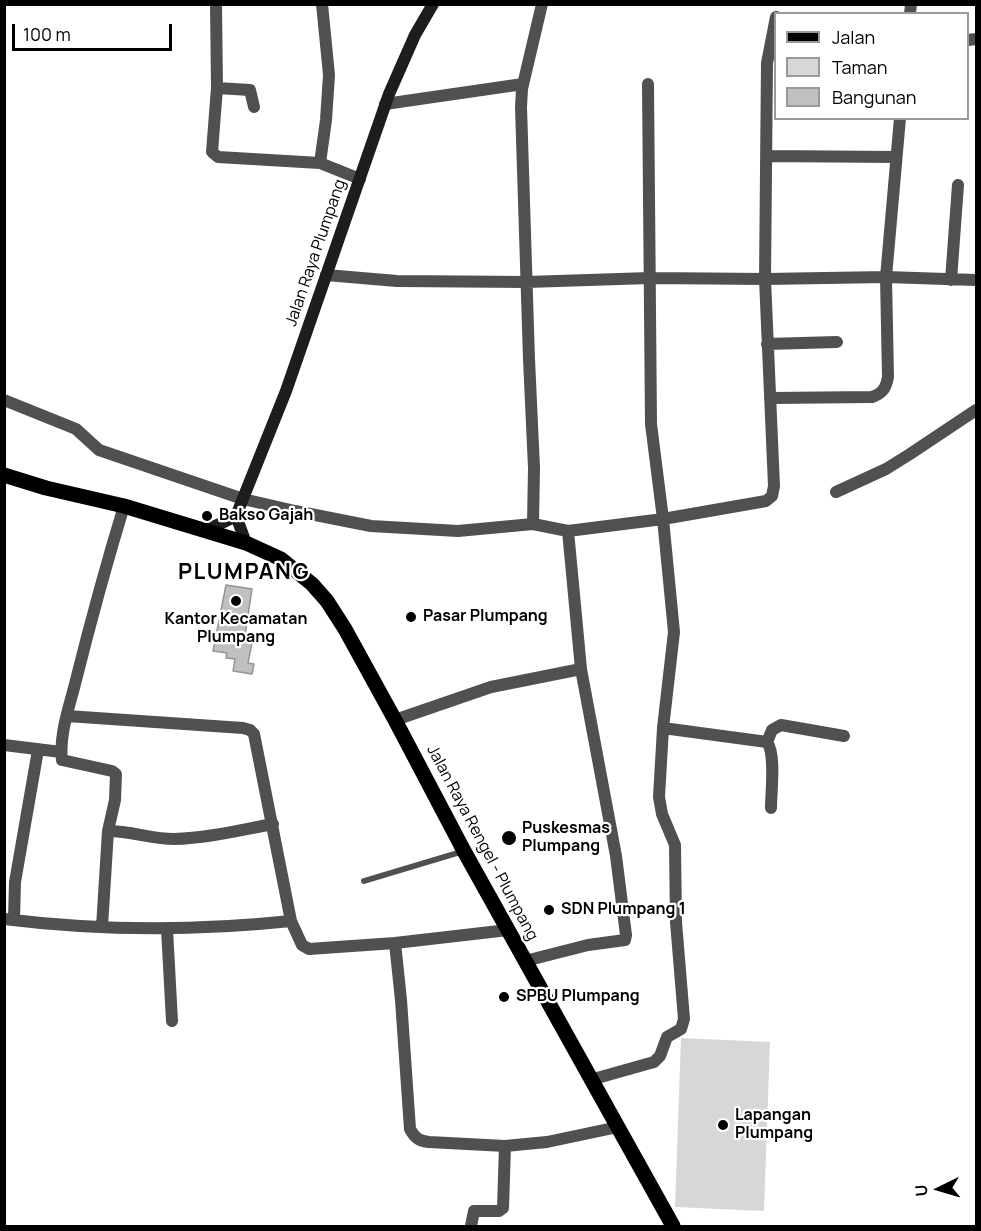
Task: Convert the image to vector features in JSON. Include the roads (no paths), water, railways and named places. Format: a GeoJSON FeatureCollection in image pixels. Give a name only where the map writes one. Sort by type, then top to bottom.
{"type":"FeatureCollection","features":[{"type":"Feature","properties":{"kind":"main road","name":"Jalan Raya Rengel - Plumpang"},"geometry":{"type":"LineString","coordinates":[[4,475],[46,488],[124,506],[246,543],[281,560],[320,592],[345,629],[464,851],[674,1227]]}},
{"type":"Feature","properties":{"kind":"street"},"geometry":{"type":"LineString","coordinates":[[216,4],[217,88],[212,152],[216,156],[320,163],[360,179]]}},
{"type":"Feature","properties":{"kind":"street"},"geometry":{"type":"LineString","coordinates":[[320,163],[329,75],[322,4]]}},
{"type":"Feature","properties":{"kind":"street","name":"Jalan Raya Plumpang"},"geometry":{"type":"LineString","coordinates":[[236,516],[286,391],[400,64],[433,4]]}},
{"type":"Feature","properties":{"kind":"street"},"geometry":{"type":"LineString","coordinates":[[533,524],[534,468],[521,107],[523,84],[542,4]]}},
{"type":"Feature","properties":{"kind":"street"},"geometry":{"type":"LineString","coordinates":[[4,400],[76,429],[99,450],[243,499],[371,526],[458,531],[533,524],[568,531],[663,519],[766,501],[772,496],[774,486],[765,279],[766,156],[774,35]]}},
{"type":"Feature","properties":{"kind":"street"},"geometry":{"type":"LineString","coordinates":[[385,104],[523,84]]}},
{"type":"Feature","properties":{"kind":"street"},"geometry":{"type":"LineString","coordinates":[[590,1080],[654,1062],[660,1056],[667,1037],[683,1026],[676,922],[675,845],[658,798],[674,632],[651,424],[648,84]]}},
{"type":"Feature","properties":{"kind":"street"},"geometry":{"type":"LineString","coordinates":[[217,88],[250,90],[254,107]]}},
{"type":"Feature","properties":{"kind":"street"},"geometry":{"type":"LineString","coordinates":[[771,398],[872,398],[882,393],[886,387],[888,377],[886,278],[900,120]]}},
{"type":"Feature","properties":{"kind":"street"},"geometry":{"type":"LineString","coordinates":[[766,156],[896,157]]}},
{"type":"Feature","properties":{"kind":"street"},"geometry":{"type":"LineString","coordinates":[[951,280],[958,185]]}},
{"type":"Feature","properties":{"kind":"street"},"geometry":{"type":"LineString","coordinates":[[326,276],[397,280],[527,282],[650,278],[976,280]]}},
{"type":"Feature","properties":{"kind":"street"},"geometry":{"type":"LineString","coordinates":[[767,344],[837,342]]}},
{"type":"Feature","properties":{"kind":"street"},"geometry":{"type":"LineString","coordinates":[[836,492],[886,469],[976,410]]}},
{"type":"Feature","properties":{"kind":"street"},"geometry":{"type":"LineString","coordinates":[[102,927],[108,831],[115,800],[116,774],[112,771],[63,761],[61,752],[67,716],[99,591],[124,506]]}},
{"type":"Feature","properties":{"kind":"street"},"geometry":{"type":"LineString","coordinates":[[207,530],[236,516],[246,543]]}},
{"type":"Feature","properties":{"kind":"street"},"geometry":{"type":"LineString","coordinates":[[525,961],[588,945],[618,942],[625,940],[626,935],[616,856],[581,669],[568,531]]}},
{"type":"Feature","properties":{"kind":"street"},"geometry":{"type":"LineString","coordinates":[[395,720],[491,687],[581,669]]}},
{"type":"Feature","properties":{"kind":"street"},"geometry":{"type":"LineString","coordinates":[[67,716],[250,730],[254,734],[291,921],[302,945],[309,949],[395,943],[508,930]]}},
{"type":"Feature","properties":{"kind":"street"},"geometry":{"type":"LineString","coordinates":[[767,742],[772,730],[781,725],[844,736]]}},
{"type":"Feature","properties":{"kind":"street"},"geometry":{"type":"LineString","coordinates":[[663,728],[767,742],[771,747],[772,761],[771,808]]}},
{"type":"Feature","properties":{"kind":"street"},"geometry":{"type":"LineString","coordinates":[[4,745],[61,752]]}},
{"type":"Feature","properties":{"kind":"street"},"geometry":{"type":"LineString","coordinates":[[38,750],[9,920],[102,927],[167,928],[235,927],[291,921]]}},
{"type":"Feature","properties":{"kind":"street"},"geometry":{"type":"LineString","coordinates":[[108,831],[172,839],[204,837],[273,824]]}},
{"type":"Feature","properties":{"kind":"street"},"geometry":{"type":"LineString","coordinates":[[167,928],[172,1021]]}},
{"type":"Feature","properties":{"kind":"street"},"geometry":{"type":"LineString","coordinates":[[395,943],[410,1129],[415,1137],[421,1141],[505,1146],[547,1142],[618,1127]]}},
{"type":"Feature","properties":{"kind":"street"},"geometry":{"type":"LineString","coordinates":[[471,1227],[474,1211],[499,1211],[503,1208],[505,1146]]}},
{"type":"Feature","properties":{"kind":"lane"},"geometry":{"type":"LineString","coordinates":[[364,881],[464,851]]}},
{"type":"Feature","properties":{"kind":"place","name":"Bakso Gajah"},"geometry":{"type":"Point","coordinates":[207,516]}},
{"type":"Feature","properties":{"kind":"place","name":"Kantor Kecamatan Plumpang"},"geometry":{"type":"Point","coordinates":[236,601]}},
{"type":"Feature","properties":{"kind":"place","name":"Pasar Plumpang"},"geometry":{"type":"Point","coordinates":[411,617]}},
{"type":"Feature","properties":{"kind":"place","name":"Puskesmas Plumpang"},"geometry":{"type":"Point","coordinates":[509,838]}},
{"type":"Feature","properties":{"kind":"place","name":"SDN Plumpang 1"},"geometry":{"type":"Point","coordinates":[549,910]}},
{"type":"Feature","properties":{"kind":"place","name":"SPBU Plumpang"},"geometry":{"type":"Point","coordinates":[504,997]}},
{"type":"Feature","properties":{"kind":"place","name":"Lapangan Plumpang"},"geometry":{"type":"Point","coordinates":[723,1125]}},
{"type":"Feature","properties":{"kind":"district","name":"PLUMPANG"},"geometry":{"type":"Point","coordinates":[244,573]}}]}
